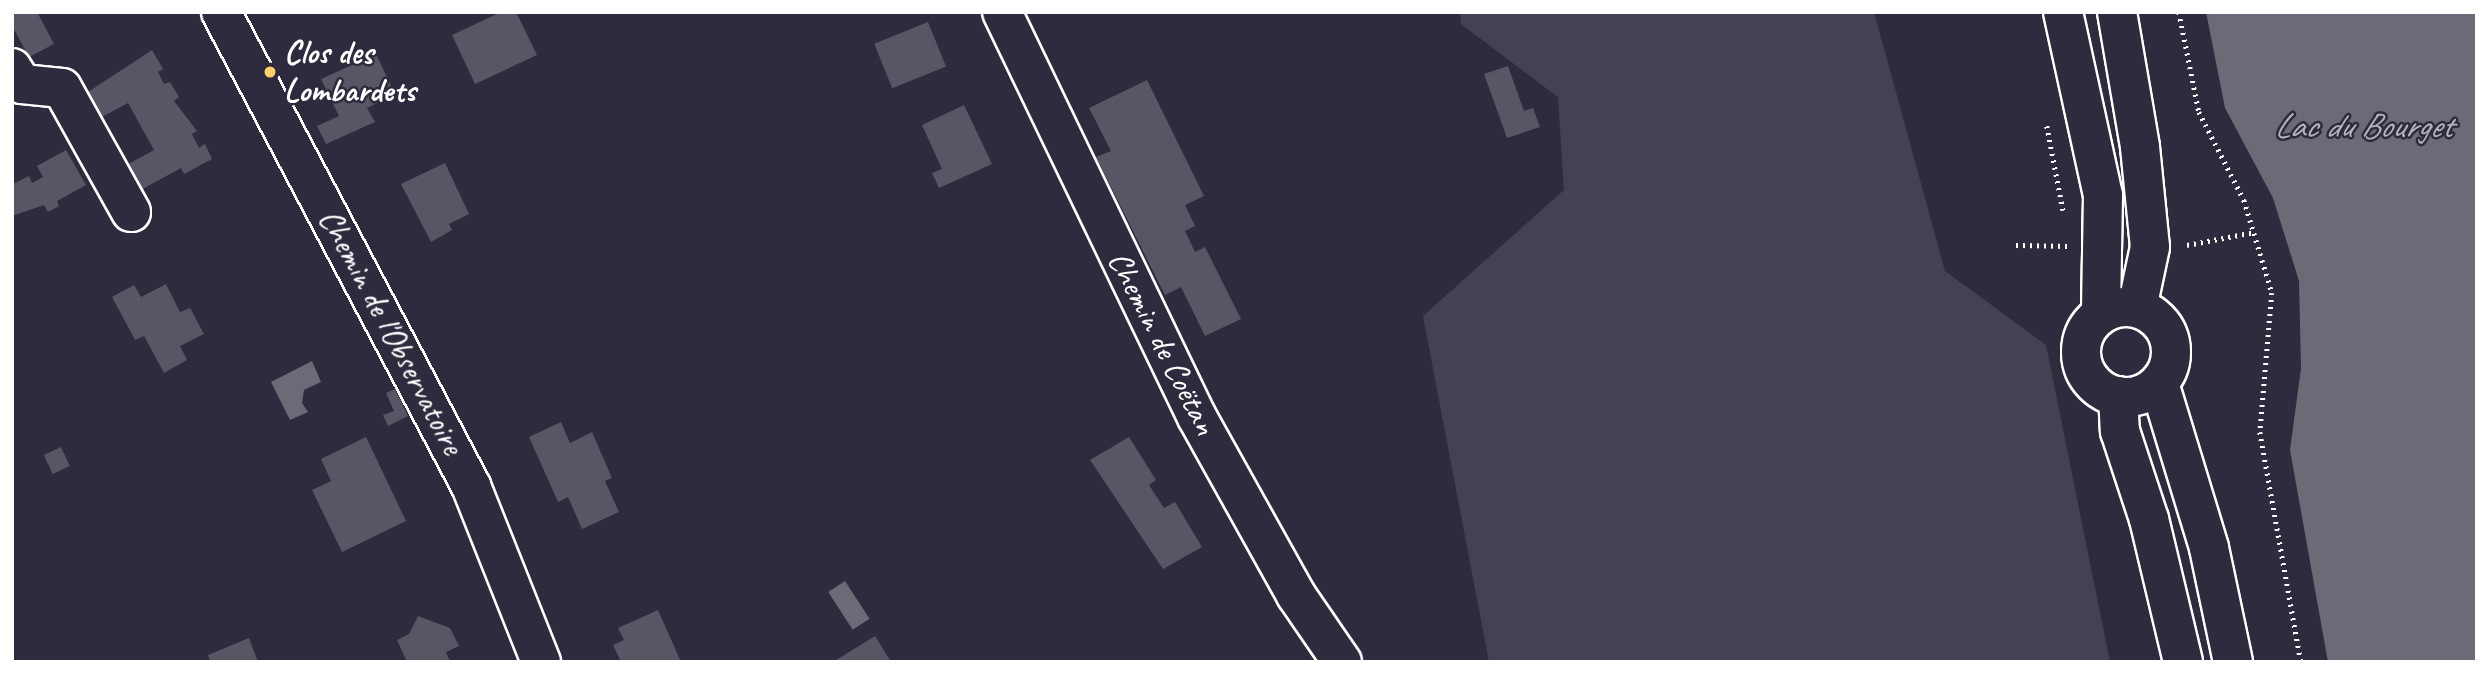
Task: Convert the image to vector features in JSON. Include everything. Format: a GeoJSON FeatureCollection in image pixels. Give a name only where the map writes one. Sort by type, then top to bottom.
{"type":"FeatureCollection","features":[{"type":"Feature","properties":{"kind":"street","name":"Chemin de l'Observatoire"},"geometry":{"type":"LineString","coordinates":[[220,12],[471,486],[541,662]]}},
{"type":"Feature","properties":{"kind":"street","name":"Chemin de Coëtan"},"geometry":{"type":"LineString","coordinates":[[1002,12],[1197,417],[1296,595],[1342,662]]}},
{"type":"Feature","properties":{"kind":"street"},"geometry":{"type":"LineString","coordinates":[[2063,12],[2103,195],[2100,246],[2119,311]]}},
{"type":"Feature","properties":{"kind":"street"},"geometry":{"type":"LineString","coordinates":[[2117,12],[2140,147],[2150,247],[2119,311],[2086,331],[2081,356],[2093,383],[2118,396],[2133,397],[2159,383],[2167,372],[2171,345],[2160,321],[2119,311]]}},
{"type":"Feature","properties":{"kind":"street"},"geometry":{"type":"LineString","coordinates":[[12,68],[22,84],[62,88],[131,212]]}},
{"type":"Feature","properties":{"kind":"street"},"geometry":{"type":"LineString","coordinates":[[2159,383],[2209,548],[2234,662]]}},
{"type":"Feature","properties":{"kind":"street"},"geometry":{"type":"LineString","coordinates":[[2118,396],[2120,430],[2149,519],[2183,662]]}},
{"type":"Feature","properties":{"kind":"path"},"geometry":{"type":"LineString","coordinates":[[2179,12],[2199,112],[2255,232],[2272,293],[2260,432],[2301,662]]}},
{"type":"Feature","properties":{"kind":"path"},"geometry":{"type":"LineString","coordinates":[[2193,245],[2255,232]]}},
{"type":"Feature","properties":{"kind":"path"},"geometry":{"type":"LineString","coordinates":[[2016,245],[2100,246]]}},
{"type":"Feature","properties":{"kind":"shaded area"},"geometry":{"type":"Polygon","coordinates":[[[1460,12],[1874,12],[1945,271],[2046,345],[2110,662],[1489,662],[1423,316],[1564,190],[1558,97],[1461,24],[1460,12]]]}},
{"type":"Feature","properties":{"kind":"water","name":"Lac du Bourget"},"geometry":{"type":"Polygon","coordinates":[[[2206,12],[2477,12],[2477,662],[2328,662],[2290,450],[2301,368],[2299,281],[2273,198],[2225,108],[2206,12]]]}},
{"type":"Feature","properties":{"kind":"water"},"geometry":{"type":"Polygon","coordinates":[[[312,361],[321,382],[304,390],[302,403],[308,412],[290,420],[271,382],[312,361]]]}},
{"type":"Feature","properties":{"kind":"water"},"geometry":{"type":"Polygon","coordinates":[[[845,581],[870,619],[853,630],[828,592],[845,581]]]}},
{"type":"Feature","properties":{"kind":"building"},"geometry":{"type":"Polygon","coordinates":[[[12,12],[37,12],[54,44],[29,57],[12,26],[12,12]]]}},
{"type":"Feature","properties":{"kind":"building"},"geometry":{"type":"Polygon","coordinates":[[[501,12],[516,12],[537,55],[475,84],[452,35],[501,12]]]}},
{"type":"Feature","properties":{"kind":"building"},"geometry":{"type":"Polygon","coordinates":[[[928,22],[946,67],[892,88],[874,44],[928,22]]]}},
{"type":"Feature","properties":{"kind":"building"},"geometry":{"type":"Polygon","coordinates":[[[152,50],[163,69],[158,72],[164,84],[170,82],[179,97],[174,101],[197,131],[192,134],[199,148],[205,144],[212,159],[184,174],[181,168],[137,192],[123,167],[154,150],[128,103],[96,120],[82,96],[152,50]]]}},
{"type":"Feature","properties":{"kind":"building"},"geometry":{"type":"Polygon","coordinates":[[[376,54],[395,94],[367,108],[375,122],[326,144],[317,126],[339,116],[321,79],[376,54]]]}},
{"type":"Feature","properties":{"kind":"building"},"geometry":{"type":"Polygon","coordinates":[[[1508,66],[1524,111],[1533,108],[1540,127],[1507,138],[1484,74],[1508,66]]]}},
{"type":"Feature","properties":{"kind":"building"},"geometry":{"type":"Polygon","coordinates":[[[1147,80],[1204,196],[1185,205],[1195,226],[1185,231],[1195,252],[1205,247],[1241,319],[1205,336],[1181,287],[1165,295],[1096,157],[1111,151],[1089,108],[1147,80]]]}},
{"type":"Feature","properties":{"kind":"building"},"geometry":{"type":"Polygon","coordinates":[[[964,105],[992,164],[939,188],[932,173],[942,169],[922,125],[964,105]]]}},
{"type":"Feature","properties":{"kind":"building"},"geometry":{"type":"Polygon","coordinates":[[[66,150],[86,185],[57,201],[59,206],[48,212],[44,205],[12,216],[12,178],[15,183],[29,176],[32,183],[43,177],[37,166],[66,150]]]}},
{"type":"Feature","properties":{"kind":"building"},"geometry":{"type":"Polygon","coordinates":[[[445,163],[469,214],[449,224],[452,230],[431,242],[401,184],[445,163]]]}},
{"type":"Feature","properties":{"kind":"building"},"geometry":{"type":"Polygon","coordinates":[[[166,284],[180,312],[190,308],[204,334],[180,346],[187,360],[164,373],[144,336],[135,340],[112,297],[134,285],[141,297],[166,284]]]}},
{"type":"Feature","properties":{"kind":"building"},"geometry":{"type":"Polygon","coordinates":[[[395,389],[408,416],[388,426],[383,415],[394,411],[386,393],[395,389]]]}},
{"type":"Feature","properties":{"kind":"building"},"geometry":{"type":"Polygon","coordinates":[[[561,422],[570,443],[592,432],[612,478],[605,481],[619,512],[582,529],[568,497],[558,502],[529,437],[561,422]]]}},
{"type":"Feature","properties":{"kind":"building"},"geometry":{"type":"Polygon","coordinates":[[[366,437],[406,521],[342,552],[312,490],[331,481],[321,459],[366,437]]]}},
{"type":"Feature","properties":{"kind":"building"},"geometry":{"type":"Polygon","coordinates":[[[1129,437],[1156,480],[1149,485],[1164,508],[1175,502],[1202,547],[1163,569],[1090,460],[1129,437]]]}},
{"type":"Feature","properties":{"kind":"building"},"geometry":{"type":"Polygon","coordinates":[[[61,447],[70,466],[53,474],[44,455],[61,447]]]}},
{"type":"Feature","properties":{"kind":"building"},"geometry":{"type":"Polygon","coordinates":[[[658,610],[681,662],[621,662],[613,645],[624,640],[618,628],[658,610]]]}},
{"type":"Feature","properties":{"kind":"building"},"geometry":{"type":"Polygon","coordinates":[[[418,616],[450,628],[459,646],[446,652],[450,662],[407,662],[397,640],[409,634],[418,616]]]}},
{"type":"Feature","properties":{"kind":"building"},"geometry":{"type":"Polygon","coordinates":[[[875,636],[891,662],[833,662],[875,636]]]}},
{"type":"Feature","properties":{"kind":"building"},"geometry":{"type":"Polygon","coordinates":[[[249,638],[258,662],[210,662],[208,655],[249,638]]]}},
{"type":"Feature","properties":{"kind":"place","name":"Clos des Lombardets"},"geometry":{"type":"Point","coordinates":[270,72]}}]}
